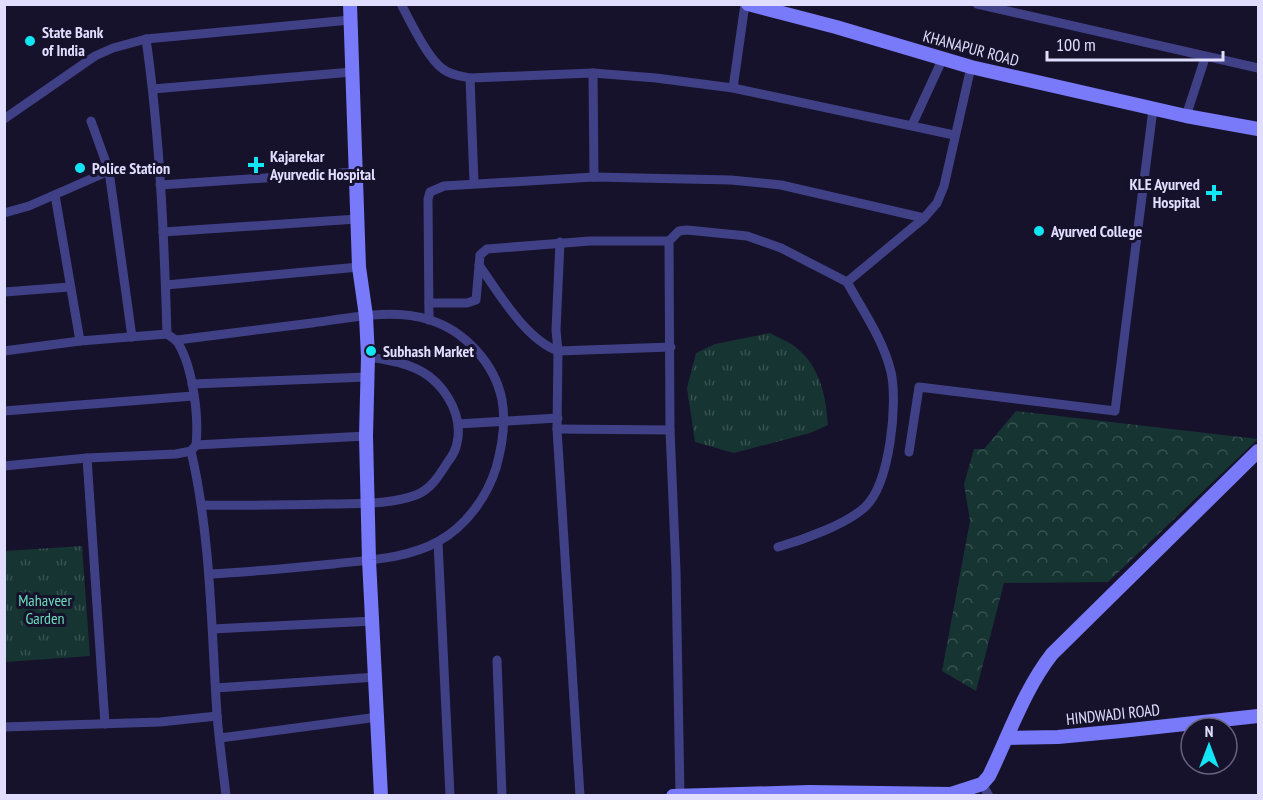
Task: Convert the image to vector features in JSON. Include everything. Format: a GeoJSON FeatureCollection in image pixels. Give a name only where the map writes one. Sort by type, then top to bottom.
{"type":"FeatureCollection","features":[{"type":"Feature","properties":{"kind":"street"},"geometry":{"type":"LineString","coordinates":[[350,4],[359,267],[366,316],[368,357],[366,436],[369,560],[374,621],[381,795]]}},
{"type":"Feature","properties":{"kind":"street"},"geometry":{"type":"LineString","coordinates":[[401,4],[434,60],[441,69],[450,74],[470,78],[593,73],[733,88],[954,135]]}},
{"type":"Feature","properties":{"kind":"street"},"geometry":{"type":"LineString","coordinates":[[733,88],[747,4]]}},
{"type":"Feature","properties":{"kind":"street","name":"KHANAPUR ROAD"},"geometry":{"type":"LineString","coordinates":[[747,4],[836,27],[971,67],[1153,109],[1258,129]]}},
{"type":"Feature","properties":{"kind":"street"},"geometry":{"type":"LineString","coordinates":[[977,4],[1258,68]]}},
{"type":"Feature","properties":{"kind":"street"},"geometry":{"type":"LineString","coordinates":[[4,119],[95,56],[113,48],[146,39],[350,20]]}},
{"type":"Feature","properties":{"kind":"street"},"geometry":{"type":"LineString","coordinates":[[146,39],[153,89],[160,185],[167,334]]}},
{"type":"Feature","properties":{"kind":"street"},"geometry":{"type":"LineString","coordinates":[[1186,116],[1205,57]]}},
{"type":"Feature","properties":{"kind":"street"},"geometry":{"type":"LineString","coordinates":[[912,125],[943,58]]}},
{"type":"Feature","properties":{"kind":"street"},"geometry":{"type":"LineString","coordinates":[[847,282],[924,218],[937,203],[944,186],[971,67]]}},
{"type":"Feature","properties":{"kind":"street"},"geometry":{"type":"LineString","coordinates":[[153,89],[352,72]]}},
{"type":"Feature","properties":{"kind":"street"},"geometry":{"type":"LineString","coordinates":[[593,73],[594,177]]}},
{"type":"Feature","properties":{"kind":"street"},"geometry":{"type":"LineString","coordinates":[[470,78],[474,183]]}},
{"type":"Feature","properties":{"kind":"street"},"geometry":{"type":"LineString","coordinates":[[909,452],[919,387],[1115,411],[1153,109]]}},
{"type":"Feature","properties":{"kind":"street"},"geometry":{"type":"LineString","coordinates":[[91,121],[109,171],[132,337]]}},
{"type":"Feature","properties":{"kind":"street"},"geometry":{"type":"LineString","coordinates":[[4,213],[55,195],[109,171]]}},
{"type":"Feature","properties":{"kind":"street"},"geometry":{"type":"LineString","coordinates":[[160,185],[355,172]]}},
{"type":"Feature","properties":{"kind":"street"},"geometry":{"type":"LineString","coordinates":[[429,320],[428,199],[430,192],[444,186],[594,177],[697,178],[757,182],[924,218]]}},
{"type":"Feature","properties":{"kind":"street"},"geometry":{"type":"LineString","coordinates":[[55,195],[80,341]]}},
{"type":"Feature","properties":{"kind":"street"},"geometry":{"type":"LineString","coordinates":[[163,232],[357,219]]}},
{"type":"Feature","properties":{"kind":"street"},"geometry":{"type":"LineString","coordinates":[[429,303],[467,303],[476,300],[478,264],[480,255],[487,249],[532,247],[544,243],[560,242],[669,241],[679,231],[687,230],[747,236],[789,251],[847,282],[883,347],[891,373],[893,391],[890,445],[885,471],[878,490],[865,507],[839,523],[778,547]]}},
{"type":"Feature","properties":{"kind":"street"},"geometry":{"type":"LineString","coordinates":[[669,241],[670,430],[676,571],[680,795]]}},
{"type":"Feature","properties":{"kind":"street"},"geometry":{"type":"LineString","coordinates":[[560,242],[556,330],[557,429],[580,795]]}},
{"type":"Feature","properties":{"kind":"street"},"geometry":{"type":"LineString","coordinates":[[478,264],[515,316],[546,346],[558,351],[671,347]]}},
{"type":"Feature","properties":{"kind":"street"},"geometry":{"type":"LineString","coordinates":[[166,285],[359,267]]}},
{"type":"Feature","properties":{"kind":"street"},"geometry":{"type":"LineString","coordinates":[[4,292],[70,287]]}},
{"type":"Feature","properties":{"kind":"street"},"geometry":{"type":"LineString","coordinates":[[177,340],[366,316],[397,315],[429,320],[448,327],[470,344],[489,365],[500,391],[504,420],[501,451],[493,477],[483,497],[464,522],[438,542],[410,552],[369,560],[210,574]]}},
{"type":"Feature","properties":{"kind":"street"},"geometry":{"type":"LineString","coordinates":[[4,351],[80,341],[167,334],[177,340],[192,384],[197,434],[193,448],[210,574],[217,716],[226,795]]}},
{"type":"Feature","properties":{"kind":"street"},"geometry":{"type":"LineString","coordinates":[[202,505],[369,503],[400,500],[430,487],[441,473],[457,444],[458,424],[447,395],[432,379],[413,367],[368,357]]}},
{"type":"Feature","properties":{"kind":"street"},"geometry":{"type":"LineString","coordinates":[[192,384],[367,377]]}},
{"type":"Feature","properties":{"kind":"street"},"geometry":{"type":"LineString","coordinates":[[4,411],[193,396]]}},
{"type":"Feature","properties":{"kind":"street"},"geometry":{"type":"LineString","coordinates":[[458,424],[558,418]]}},
{"type":"Feature","properties":{"kind":"street"},"geometry":{"type":"LineString","coordinates":[[557,429],[670,430]]}},
{"type":"Feature","properties":{"kind":"street"},"geometry":{"type":"LineString","coordinates":[[4,466],[87,458],[176,454],[193,448],[366,436]]}},
{"type":"Feature","properties":{"kind":"street"},"geometry":{"type":"LineString","coordinates":[[673,795],[951,795],[985,790],[989,776],[1028,690],[1052,654],[1258,451]]}},
{"type":"Feature","properties":{"kind":"street"},"geometry":{"type":"LineString","coordinates":[[87,458],[105,724]]}},
{"type":"Feature","properties":{"kind":"street"},"geometry":{"type":"LineString","coordinates":[[438,542],[450,795]]}},
{"type":"Feature","properties":{"kind":"street"},"geometry":{"type":"LineString","coordinates":[[213,629],[374,621]]}},
{"type":"Feature","properties":{"kind":"street"},"geometry":{"type":"LineString","coordinates":[[497,660],[502,795]]}},
{"type":"Feature","properties":{"kind":"street"},"geometry":{"type":"LineString","coordinates":[[216,688],[376,677]]}},
{"type":"Feature","properties":{"kind":"street"},"geometry":{"type":"LineString","coordinates":[[4,727],[160,722],[217,716]]}},
{"type":"Feature","properties":{"kind":"street","name":"HINDWADI ROAD"},"geometry":{"type":"LineString","coordinates":[[1007,738],[1110,732],[1258,716]]}},
{"type":"Feature","properties":{"kind":"street"},"geometry":{"type":"LineString","coordinates":[[220,738],[378,717]]}},
{"type":"Feature","properties":{"kind":"green space"},"geometry":{"type":"Polygon","coordinates":[[[770,333],[796,347],[813,366],[824,394],[828,425],[810,433],[734,453],[695,442],[687,388],[696,353],[715,344],[770,333]]]}},
{"type":"Feature","properties":{"kind":"green space"},"geometry":{"type":"Polygon","coordinates":[[[1016,411],[1258,439],[1108,582],[1004,583],[976,691],[942,671],[970,521],[964,484],[974,449],[984,449],[1016,411]]]}},
{"type":"Feature","properties":{"kind":"green space","name":"Mahaveer Garden"},"geometry":{"type":"Polygon","coordinates":[[[82,546],[90,656],[5,662],[5,551],[82,546]]]}},
{"type":"Feature","properties":{"kind":"place","name":"State Bank of India"},"geometry":{"type":"Point","coordinates":[30,41]}},
{"type":"Feature","properties":{"kind":"place","name":"Kajarekar Ayurvedic Hospital"},"geometry":{"type":"Point","coordinates":[256,165]}},
{"type":"Feature","properties":{"kind":"place","name":"Police Station"},"geometry":{"type":"Point","coordinates":[80,168]}},
{"type":"Feature","properties":{"kind":"place","name":"KLE Ayurved Hospital"},"geometry":{"type":"Point","coordinates":[1214,193]}},
{"type":"Feature","properties":{"kind":"place","name":"Ayurved College"},"geometry":{"type":"Point","coordinates":[1039,231]}},
{"type":"Feature","properties":{"kind":"place","name":"Subhash Market"},"geometry":{"type":"Point","coordinates":[371,351]}}]}
